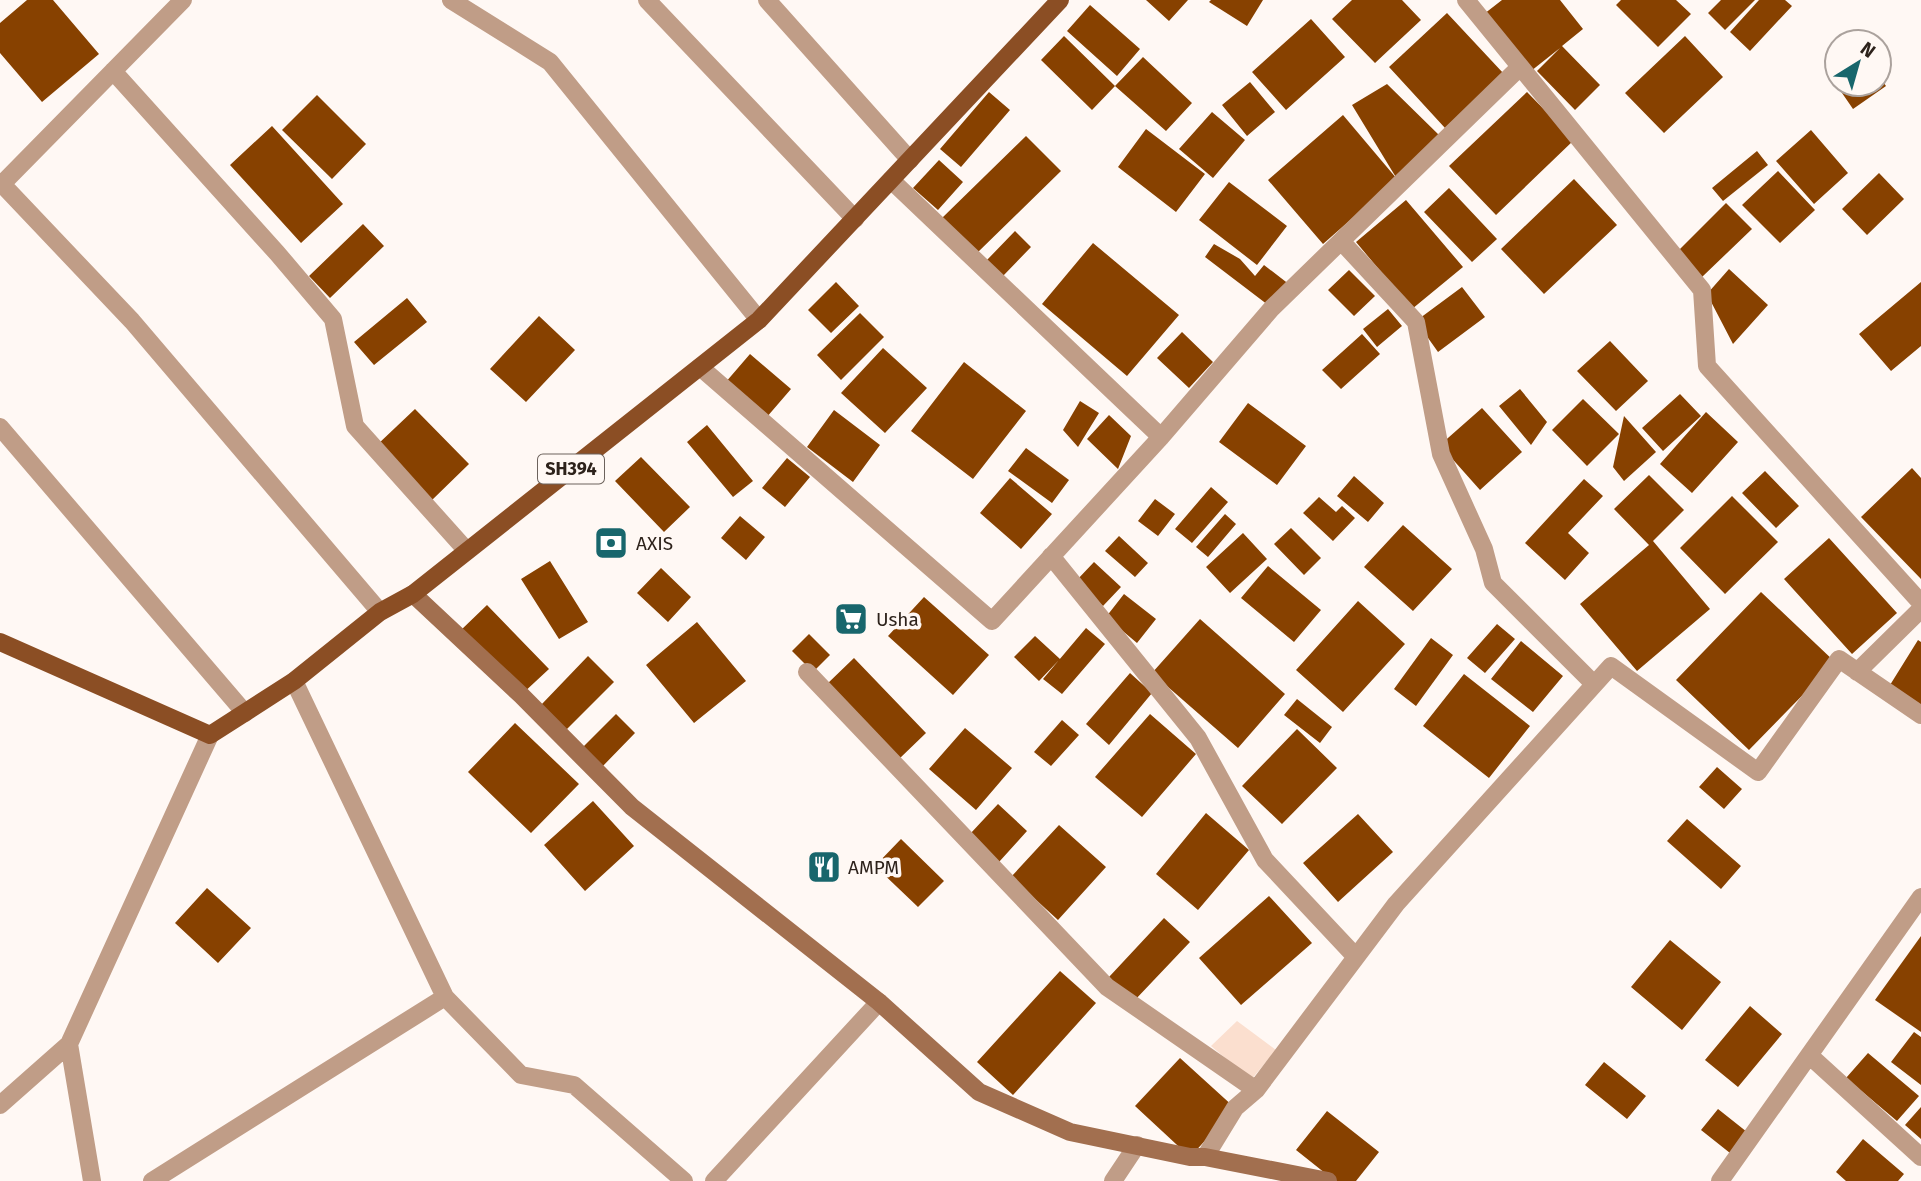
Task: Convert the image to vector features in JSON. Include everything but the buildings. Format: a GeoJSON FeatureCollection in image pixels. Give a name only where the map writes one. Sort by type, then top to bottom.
{"type":"FeatureCollection","features":[{"type":"Feature","properties":{"kind":"main road","name":"SH394"},"geometry":{"type":"LineString","coordinates":[[209,735],[294,681],[380,612],[413,594],[759,320],[1060,0]]}},
{"type":"Feature","properties":{"kind":"main road"},"geometry":{"type":"LineString","coordinates":[[0,642],[209,735]]}},
{"type":"Feature","properties":{"kind":"street"},"geometry":{"type":"LineString","coordinates":[[183,0],[1,183],[132,321],[380,612]]}},
{"type":"Feature","properties":{"kind":"street"},"geometry":{"type":"LineString","coordinates":[[451,0],[550,62],[759,320]]}},
{"type":"Feature","properties":{"kind":"street"},"geometry":{"type":"LineString","coordinates":[[647,0],[855,219]]}},
{"type":"Feature","properties":{"kind":"street"},"geometry":{"type":"LineString","coordinates":[[767,0],[910,160]]}},
{"type":"Feature","properties":{"kind":"street"},"geometry":{"type":"LineString","coordinates":[[1466,0],[1702,290],[1707,366],[1921,603]]}},
{"type":"Feature","properties":{"kind":"street"},"geometry":{"type":"LineString","coordinates":[[700,367],[992,621],[1161,437],[1272,308],[1520,67]]}},
{"type":"Feature","properties":{"kind":"street"},"geometry":{"type":"LineString","coordinates":[[113,71],[333,319],[355,426],[467,551]]}},
{"type":"Feature","properties":{"kind":"street"},"geometry":{"type":"LineString","coordinates":[[891,180],[1161,437]]}},
{"type":"Feature","properties":{"kind":"street"},"geometry":{"type":"LineString","coordinates":[[1342,242],[1416,323],[1441,454],[1484,549],[1493,583],[1594,684]]}},
{"type":"Feature","properties":{"kind":"street"},"geometry":{"type":"LineString","coordinates":[[0,427],[245,713]]}},
{"type":"Feature","properties":{"kind":"street"},"geometry":{"type":"LineString","coordinates":[[1051,556],[1198,738],[1265,860],[1356,957]]}},
{"type":"Feature","properties":{"kind":"street"},"geometry":{"type":"LineString","coordinates":[[413,594],[522,695],[632,807],[879,1002],[979,1092],[1070,1132],[1190,1157],[1205,1157],[1328,1181]]}},
{"type":"Feature","properties":{"kind":"street"},"geometry":{"type":"LineString","coordinates":[[1857,672],[1921,609]]}},
{"type":"Feature","properties":{"kind":"street"},"geometry":{"type":"LineString","coordinates":[[1205,1157],[1235,1108],[1256,1090],[1396,904],[1611,666],[1758,772],[1839,659],[1921,715]]}},
{"type":"Feature","properties":{"kind":"street"},"geometry":{"type":"LineString","coordinates":[[807,672],[1107,987],[1256,1090]]}},
{"type":"Feature","properties":{"kind":"street"},"geometry":{"type":"LineString","coordinates":[[294,681],[445,998],[521,1075],[574,1085],[684,1181]]}},
{"type":"Feature","properties":{"kind":"street"},"geometry":{"type":"LineString","coordinates":[[0,1105],[69,1044],[209,735]]}},
{"type":"Feature","properties":{"kind":"street"},"geometry":{"type":"LineString","coordinates":[[1720,1181],[1921,897]]}},
{"type":"Feature","properties":{"kind":"street"},"geometry":{"type":"LineString","coordinates":[[152,1181],[445,998]]}},
{"type":"Feature","properties":{"kind":"street"},"geometry":{"type":"LineString","coordinates":[[714,1181],[879,1002]]}},
{"type":"Feature","properties":{"kind":"street"},"geometry":{"type":"LineString","coordinates":[[69,1044],[92,1181]]}},
{"type":"Feature","properties":{"kind":"street"},"geometry":{"type":"LineString","coordinates":[[1809,1055],[1921,1157]]}},
{"type":"Feature","properties":{"kind":"street"},"geometry":{"type":"LineString","coordinates":[[1113,1181],[1137,1145]]}},
{"type":"Feature","properties":{"kind":"shaded area"},"geometry":{"type":"Polygon","coordinates":[[[1237,1021],[1276,1050],[1251,1080],[1211,1046],[1237,1021]]]}},
{"type":"Feature","properties":{"kind":"place","name":"AXIS"},"geometry":{"type":"Point","coordinates":[611,543]}},
{"type":"Feature","properties":{"kind":"place","name":"Usha"},"geometry":{"type":"Point","coordinates":[851,619]}},
{"type":"Feature","properties":{"kind":"place","name":"AMPM"},"geometry":{"type":"Point","coordinates":[824,867]}}]}
